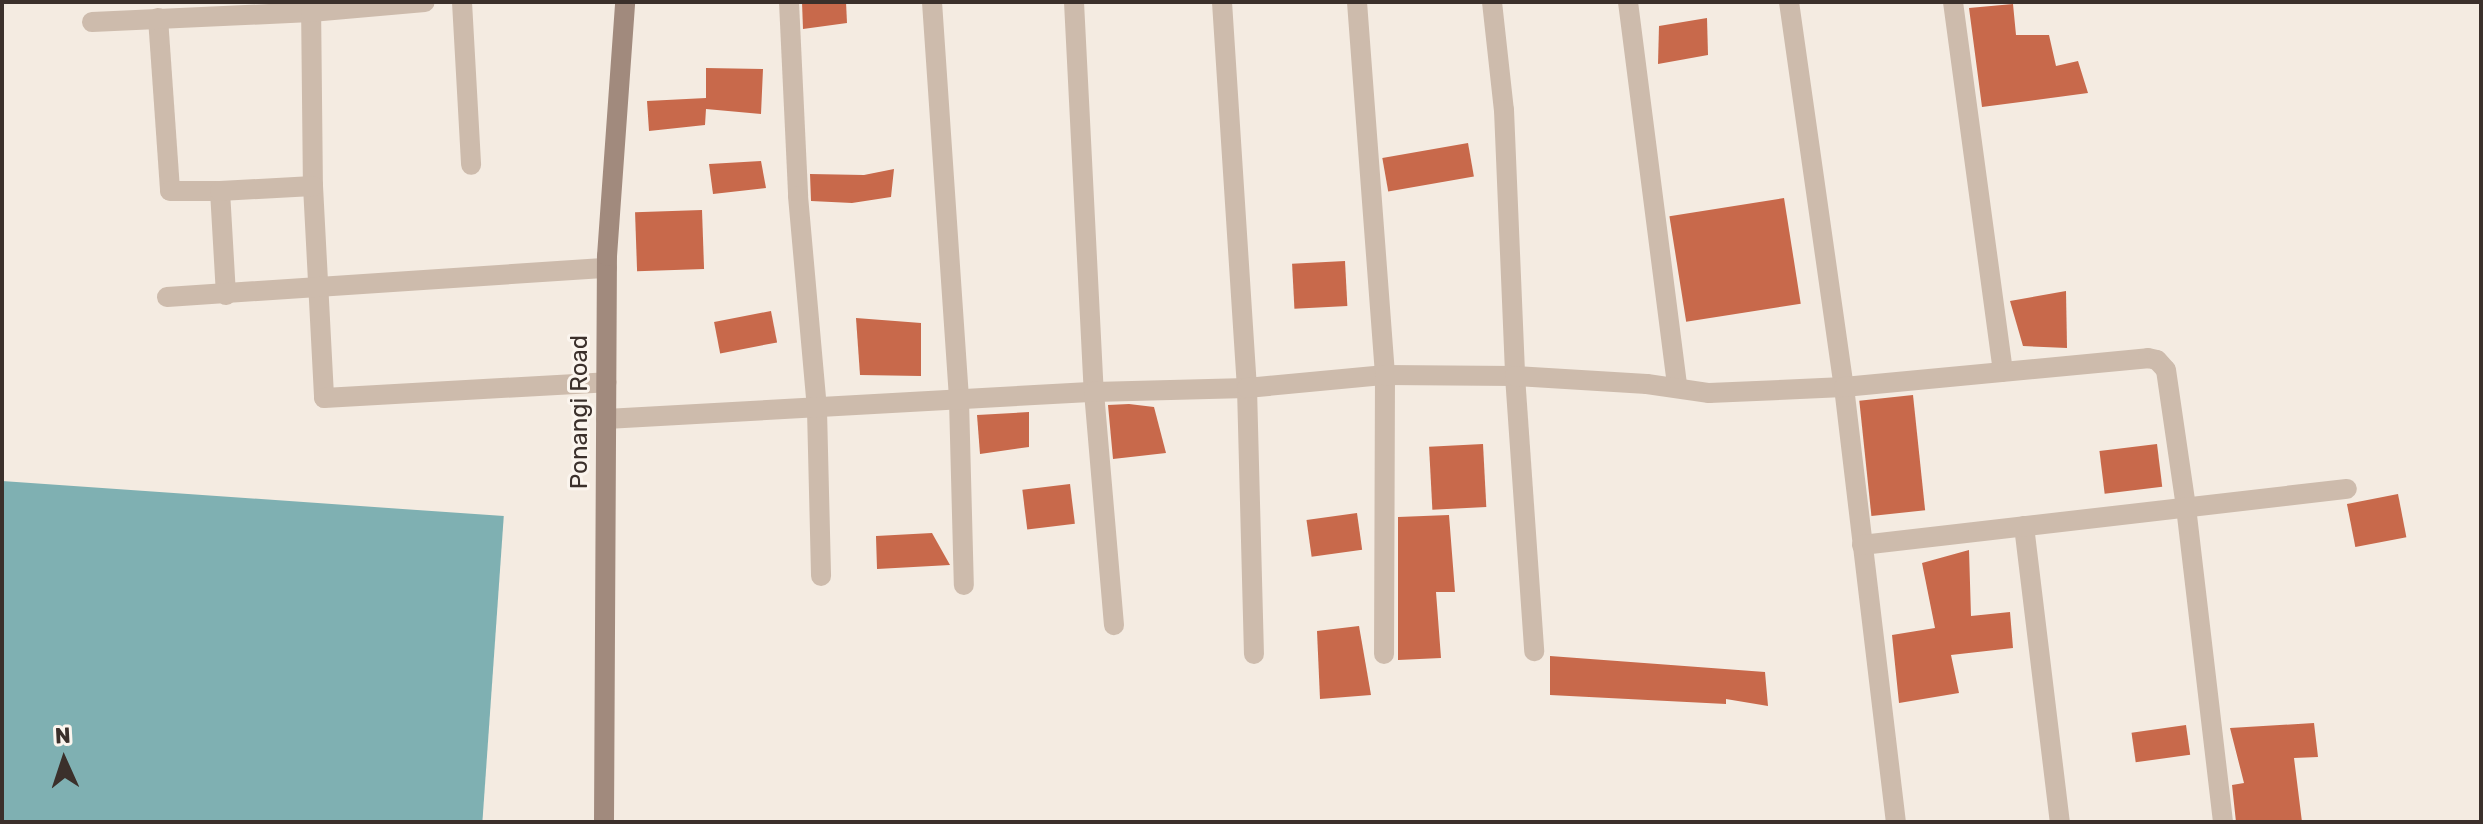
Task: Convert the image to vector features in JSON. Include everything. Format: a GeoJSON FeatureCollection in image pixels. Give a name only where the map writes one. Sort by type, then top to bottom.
{"type":"FeatureCollection","features":[{"type":"Feature","properties":{"kind":"street"},"geometry":{"type":"LineString","coordinates":[[92,22],[425,2]]}},
{"type":"Feature","properties":{"kind":"street"},"geometry":{"type":"LineString","coordinates":[[462,2],[471,165]]}},
{"type":"Feature","properties":{"kind":"street","name":"Ponangi Road"},"geometry":{"type":"LineString","coordinates":[[604,822],[607,268],[625,2]]}},
{"type":"Feature","properties":{"kind":"street"},"geometry":{"type":"LineString","coordinates":[[789,2],[798,196],[817,410],[821,576]]}},
{"type":"Feature","properties":{"kind":"street"},"geometry":{"type":"LineString","coordinates":[[932,2],[959,400],[964,585]]}},
{"type":"Feature","properties":{"kind":"street"},"geometry":{"type":"LineString","coordinates":[[1074,2],[1094,392],[1114,625]]}},
{"type":"Feature","properties":{"kind":"street"},"geometry":{"type":"LineString","coordinates":[[1222,2],[1247,388],[1254,654]]}},
{"type":"Feature","properties":{"kind":"street"},"geometry":{"type":"LineString","coordinates":[[1357,2],[1385,375],[1384,654]]}},
{"type":"Feature","properties":{"kind":"street"},"geometry":{"type":"LineString","coordinates":[[1492,2],[1504,110],[1515,376],[1534,651]]}},
{"type":"Feature","properties":{"kind":"street"},"geometry":{"type":"LineString","coordinates":[[1628,2],[1677,387]]}},
{"type":"Feature","properties":{"kind":"street"},"geometry":{"type":"LineString","coordinates":[[1789,2],[1844,387],[1896,822]]}},
{"type":"Feature","properties":{"kind":"street"},"geometry":{"type":"LineString","coordinates":[[1953,2],[2003,372]]}},
{"type":"Feature","properties":{"kind":"street"},"geometry":{"type":"LineString","coordinates":[[311,7],[313,186],[324,398],[607,382]]}},
{"type":"Feature","properties":{"kind":"street"},"geometry":{"type":"LineString","coordinates":[[158,18],[170,191],[313,186]]}},
{"type":"Feature","properties":{"kind":"street"},"geometry":{"type":"LineString","coordinates":[[220,191],[226,295]]}},
{"type":"Feature","properties":{"kind":"street"},"geometry":{"type":"LineString","coordinates":[[167,297],[607,268]]}},
{"type":"Feature","properties":{"kind":"street"},"geometry":{"type":"LineString","coordinates":[[606,419],[817,410],[1094,392],[1247,388],[1385,375],[1515,376],[1677,387],[1709,393],[1844,387],[2148,358],[2157,360],[2166,370],[2186,507],[2223,822]]}},
{"type":"Feature","properties":{"kind":"street"},"geometry":{"type":"LineString","coordinates":[[1862,545],[2347,489]]}},
{"type":"Feature","properties":{"kind":"street"},"geometry":{"type":"LineString","coordinates":[[2024,526],[2060,822]]}},
{"type":"Feature","properties":{"kind":"water"},"geometry":{"type":"Polygon","coordinates":[[[2,481],[504,516],[482,822],[2,822],[2,481]]]}},
{"type":"Feature","properties":{"kind":"building"},"geometry":{"type":"Polygon","coordinates":[[[802,2],[846,2],[847,23],[803,29],[802,2]]]}},
{"type":"Feature","properties":{"kind":"building"},"geometry":{"type":"Polygon","coordinates":[[[2013,4],[2016,35],[2049,35],[2056,66],[2078,61],[2088,93],[1982,107],[1969,8],[2013,4]]]}},
{"type":"Feature","properties":{"kind":"building"},"geometry":{"type":"Polygon","coordinates":[[[1707,18],[1708,55],[1658,64],[1659,26],[1707,18]]]}},
{"type":"Feature","properties":{"kind":"building"},"geometry":{"type":"Polygon","coordinates":[[[706,68],[763,69],[761,114],[706,109],[705,125],[649,131],[647,101],[706,98],[706,68]]]}},
{"type":"Feature","properties":{"kind":"building"},"geometry":{"type":"Polygon","coordinates":[[[1468,143],[1474,176],[1388,192],[1382,158],[1468,143]]]}},
{"type":"Feature","properties":{"kind":"building"},"geometry":{"type":"Polygon","coordinates":[[[761,161],[766,188],[713,194],[709,164],[761,161]]]}},
{"type":"Feature","properties":{"kind":"building"},"geometry":{"type":"Polygon","coordinates":[[[894,169],[891,197],[852,203],[811,201],[810,174],[864,175],[894,169]]]}},
{"type":"Feature","properties":{"kind":"building"},"geometry":{"type":"Polygon","coordinates":[[[1784,198],[1801,304],[1686,322],[1669,216],[1784,198]]]}},
{"type":"Feature","properties":{"kind":"building"},"geometry":{"type":"Polygon","coordinates":[[[702,210],[704,269],[637,271],[635,212],[702,210]]]}},
{"type":"Feature","properties":{"kind":"building"},"geometry":{"type":"Polygon","coordinates":[[[1345,261],[1347,306],[1294,309],[1292,264],[1345,261]]]}},
{"type":"Feature","properties":{"kind":"building"},"geometry":{"type":"Polygon","coordinates":[[[2066,291],[2067,348],[2023,346],[2010,301],[2066,291]]]}},
{"type":"Feature","properties":{"kind":"building"},"geometry":{"type":"Polygon","coordinates":[[[771,311],[777,342],[720,353],[714,322],[771,311]]]}},
{"type":"Feature","properties":{"kind":"building"},"geometry":{"type":"Polygon","coordinates":[[[856,318],[921,323],[921,376],[860,375],[856,318]]]}},
{"type":"Feature","properties":{"kind":"building"},"geometry":{"type":"Polygon","coordinates":[[[1913,395],[1925,510],[1871,516],[1859,401],[1913,395]]]}},
{"type":"Feature","properties":{"kind":"building"},"geometry":{"type":"Polygon","coordinates":[[[1108,405],[1154,407],[1166,453],[1113,459],[1108,405]]]}},
{"type":"Feature","properties":{"kind":"building"},"geometry":{"type":"Polygon","coordinates":[[[1029,412],[1029,447],[980,454],[977,415],[1029,412]]]}},
{"type":"Feature","properties":{"kind":"building"},"geometry":{"type":"Polygon","coordinates":[[[1483,444],[1486,507],[1432,510],[1429,447],[1483,444]]]}},
{"type":"Feature","properties":{"kind":"building"},"geometry":{"type":"Polygon","coordinates":[[[2157,444],[2162,487],[2105,494],[2099,451],[2157,444]]]}},
{"type":"Feature","properties":{"kind":"building"},"geometry":{"type":"Polygon","coordinates":[[[1070,484],[1075,524],[1027,530],[1022,490],[1070,484]]]}},
{"type":"Feature","properties":{"kind":"building"},"geometry":{"type":"Polygon","coordinates":[[[2398,494],[2406,537],[2355,547],[2347,504],[2398,494]]]}},
{"type":"Feature","properties":{"kind":"building"},"geometry":{"type":"Polygon","coordinates":[[[1357,513],[1362,550],[1312,557],[1306,520],[1357,513]]]}},
{"type":"Feature","properties":{"kind":"building"},"geometry":{"type":"Polygon","coordinates":[[[1449,515],[1455,592],[1436,592],[1441,658],[1398,660],[1398,517],[1449,515]]]}},
{"type":"Feature","properties":{"kind":"building"},"geometry":{"type":"Polygon","coordinates":[[[932,533],[950,565],[877,569],[876,536],[932,533]]]}},
{"type":"Feature","properties":{"kind":"building"},"geometry":{"type":"Polygon","coordinates":[[[1969,550],[1971,616],[2010,612],[2013,648],[1951,655],[1959,693],[1899,703],[1892,635],[1935,628],[1922,563],[1969,550]]]}},
{"type":"Feature","properties":{"kind":"building"},"geometry":{"type":"Polygon","coordinates":[[[1359,626],[1371,695],[1320,699],[1317,631],[1359,626]]]}},
{"type":"Feature","properties":{"kind":"building"},"geometry":{"type":"Polygon","coordinates":[[[1550,656],[1765,672],[1768,706],[1726,699],[1726,704],[1550,695],[1550,656]]]}},
{"type":"Feature","properties":{"kind":"building"},"geometry":{"type":"Polygon","coordinates":[[[2314,723],[2318,757],[2294,758],[2302,822],[2236,822],[2232,785],[2244,783],[2230,728],[2314,723]]]}},
{"type":"Feature","properties":{"kind":"building"},"geometry":{"type":"Polygon","coordinates":[[[2186,725],[2190,755],[2136,762],[2132,733],[2186,725]]]}}]}
